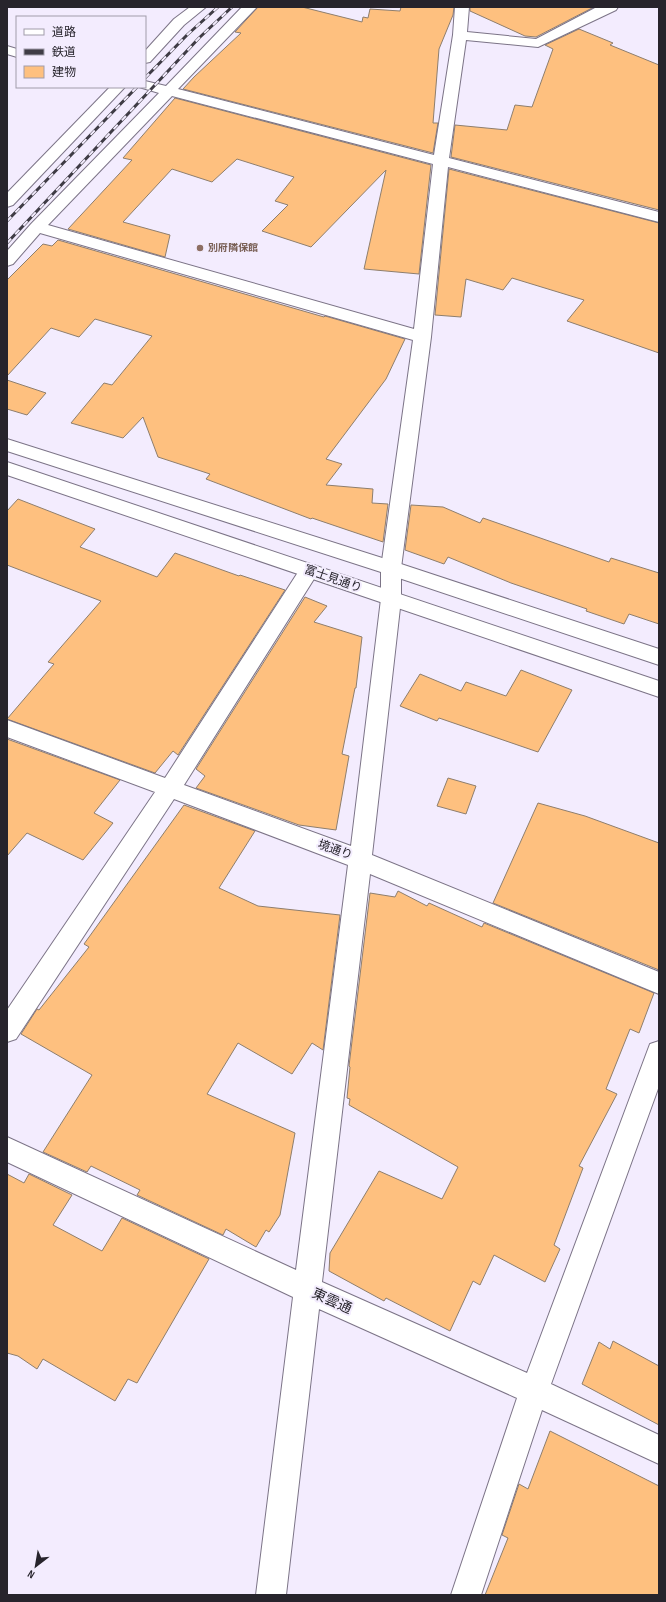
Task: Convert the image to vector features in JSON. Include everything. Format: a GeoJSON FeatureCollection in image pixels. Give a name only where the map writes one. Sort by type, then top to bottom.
{"type":"FeatureCollection","features":[{"type":"Feature","properties":{"kind":"street"},"geometry":{"type":"LineString","coordinates":[[146,58],[179,22],[199,7]]}},
{"type":"Feature","properties":{"kind":"street"},"geometry":{"type":"LineString","coordinates":[[7,261],[37,227],[250,7]]}},
{"type":"Feature","properties":{"kind":"street"},"geometry":{"type":"LineString","coordinates":[[270,1595],[306,1289],[361,860],[391,598],[391,568],[422,337],[441,161],[460,35],[462,7]]}},
{"type":"Feature","properties":{"kind":"street"},"geometry":{"type":"LineString","coordinates":[[460,35],[538,43],[600,11],[611,7]]}},
{"type":"Feature","properties":{"kind":"street"},"geometry":{"type":"LineString","coordinates":[[146,85],[659,217]]}},
{"type":"Feature","properties":{"kind":"street"},"geometry":{"type":"LineString","coordinates":[[7,202],[117,88]]}},
{"type":"Feature","properties":{"kind":"street"},"geometry":{"type":"LineString","coordinates":[[37,227],[422,337]]}},
{"type":"Feature","properties":{"kind":"street"},"geometry":{"type":"LineString","coordinates":[[7,445],[391,568],[659,656]]}},
{"type":"Feature","properties":{"kind":"street","name":"富士見通り"},"geometry":{"type":"LineString","coordinates":[[7,468],[659,689]]}},
{"type":"Feature","properties":{"kind":"street"},"geometry":{"type":"LineString","coordinates":[[7,1031],[169,789],[309,571]]}},
{"type":"Feature","properties":{"kind":"street","name":"境通り"},"geometry":{"type":"LineString","coordinates":[[7,728],[361,860],[659,983]]}},
{"type":"Feature","properties":{"kind":"street"},"geometry":{"type":"LineString","coordinates":[[466,1595],[534,1391],[659,1052]]}},
{"type":"Feature","properties":{"kind":"street","name":"東雲通"},"geometry":{"type":"LineString","coordinates":[[7,1149],[306,1289],[534,1391],[659,1450]]}},
{"type":"Feature","properties":{"kind":"building"},"geometry":{"type":"Polygon","coordinates":[[[258,7],[302,7],[362,22],[363,17],[368,18],[370,9],[400,11],[401,7],[454,7],[453,15],[439,49],[433,123],[438,123],[433,153],[183,89],[241,33],[235,32],[258,7]]]}},
{"type":"Feature","properties":{"kind":"building"},"geometry":{"type":"Polygon","coordinates":[[[470,7],[594,7],[536,37],[525,36],[470,11],[470,7]]]}},
{"type":"Feature","properties":{"kind":"building"},"geometry":{"type":"Polygon","coordinates":[[[579,29],[613,43],[610,45],[659,65],[659,210],[451,157],[455,125],[507,130],[515,105],[532,107],[553,49],[545,45],[579,29]]]}},
{"type":"Feature","properties":{"kind":"building"},"geometry":{"type":"Polygon","coordinates":[[[175,98],[431,165],[419,274],[364,269],[386,170],[311,247],[262,231],[288,205],[275,201],[294,177],[237,159],[212,182],[172,169],[123,222],[170,235],[165,257],[68,229],[132,160],[123,158],[175,98]]]}},
{"type":"Feature","properties":{"kind":"building"},"geometry":{"type":"Polygon","coordinates":[[[449,169],[659,223],[659,353],[567,321],[584,300],[512,278],[503,290],[466,279],[461,317],[435,315],[449,169]]]}},
{"type":"Feature","properties":{"kind":"building"},"geometry":{"type":"Polygon","coordinates":[[[58,240],[405,339],[386,379],[326,459],[342,464],[326,485],[373,489],[372,503],[388,504],[383,542],[312,518],[311,519],[206,479],[210,474],[158,457],[143,417],[123,438],[71,423],[104,383],[112,385],[152,336],[95,319],[79,337],[51,328],[7,376],[7,280],[43,244],[52,246],[58,240]]]}},
{"type":"Feature","properties":{"kind":"building"},"geometry":{"type":"Polygon","coordinates":[[[7,380],[46,393],[27,415],[7,409],[7,380]]]}},
{"type":"Feature","properties":{"kind":"building"},"geometry":{"type":"Polygon","coordinates":[[[18,499],[95,529],[80,547],[157,577],[175,553],[239,576],[240,575],[285,590],[178,755],[173,751],[155,773],[7,719],[54,664],[48,662],[101,601],[7,565],[7,511],[18,499]]]}},
{"type":"Feature","properties":{"kind":"building"},"geometry":{"type":"Polygon","coordinates":[[[411,505],[443,507],[480,523],[483,518],[609,562],[611,558],[659,573],[659,624],[629,614],[624,624],[586,611],[587,609],[511,583],[448,557],[444,564],[405,550],[411,505]]]}},
{"type":"Feature","properties":{"kind":"building"},"geometry":{"type":"Polygon","coordinates":[[[305,597],[327,606],[314,622],[362,637],[356,688],[342,754],[349,756],[336,830],[299,825],[196,788],[205,776],[196,769],[305,597]]]}},
{"type":"Feature","properties":{"kind":"building"},"geometry":{"type":"Polygon","coordinates":[[[521,670],[572,690],[538,752],[439,718],[437,721],[400,706],[420,674],[461,691],[466,682],[506,696],[521,670]]]}},
{"type":"Feature","properties":{"kind":"building"},"geometry":{"type":"Polygon","coordinates":[[[7,739],[120,780],[94,813],[113,823],[83,860],[27,833],[7,856],[7,739]]]}},
{"type":"Feature","properties":{"kind":"building"},"geometry":{"type":"Polygon","coordinates":[[[448,778],[476,786],[466,814],[437,806],[448,778]]]}},
{"type":"Feature","properties":{"kind":"building"},"geometry":{"type":"Polygon","coordinates":[[[538,803],[585,816],[659,843],[659,970],[493,903],[538,803]]]}},
{"type":"Feature","properties":{"kind":"building"},"geometry":{"type":"Polygon","coordinates":[[[184,805],[255,831],[219,888],[258,906],[340,915],[323,1050],[312,1043],[292,1074],[238,1043],[207,1094],[295,1133],[280,1215],[269,1232],[266,1230],[256,1247],[226,1229],[223,1235],[137,1195],[140,1190],[91,1166],[87,1172],[43,1152],[92,1075],[21,1034],[37,1009],[39,1010],[89,947],[84,944],[184,805]]]}},
{"type":"Feature","properties":{"kind":"building"},"geometry":{"type":"Polygon","coordinates":[[[398,891],[427,906],[429,903],[482,927],[484,923],[654,993],[639,1033],[630,1029],[606,1089],[617,1094],[579,1166],[583,1168],[554,1245],[560,1249],[545,1282],[494,1255],[480,1285],[473,1281],[450,1331],[386,1298],[384,1301],[329,1271],[330,1253],[379,1171],[442,1199],[458,1167],[349,1105],[350,1099],[347,1098],[349,1066],[370,893],[395,897],[398,891]]]}},
{"type":"Feature","properties":{"kind":"building"},"geometry":{"type":"Polygon","coordinates":[[[7,1174],[24,1183],[29,1174],[72,1195],[53,1225],[102,1251],[122,1218],[209,1259],[137,1383],[128,1379],[115,1401],[43,1359],[37,1369],[18,1356],[7,1353],[7,1174]]]}},
{"type":"Feature","properties":{"kind":"building"},"geometry":{"type":"Polygon","coordinates":[[[613,1341],[659,1366],[659,1425],[582,1384],[599,1342],[610,1349],[613,1341]]]}},
{"type":"Feature","properties":{"kind":"building"},"geometry":{"type":"Polygon","coordinates":[[[550,1431],[659,1486],[659,1595],[485,1595],[508,1538],[502,1535],[519,1484],[528,1489],[550,1431]]]}},
{"type":"Feature","properties":{"kind":"railway"},"geometry":{"type":"LineString","coordinates":[[146,77],[187,35],[218,7]]}},
{"type":"Feature","properties":{"kind":"railway"},"geometry":{"type":"LineString","coordinates":[[7,243],[199,38],[232,7]]}},
{"type":"Feature","properties":{"kind":"railway"},"geometry":{"type":"LineString","coordinates":[[7,221],[136,88]]}},
{"type":"Feature","properties":{"kind":"place","name":"別府隣保館"},"geometry":{"type":"Point","coordinates":[200,248]}}]}
